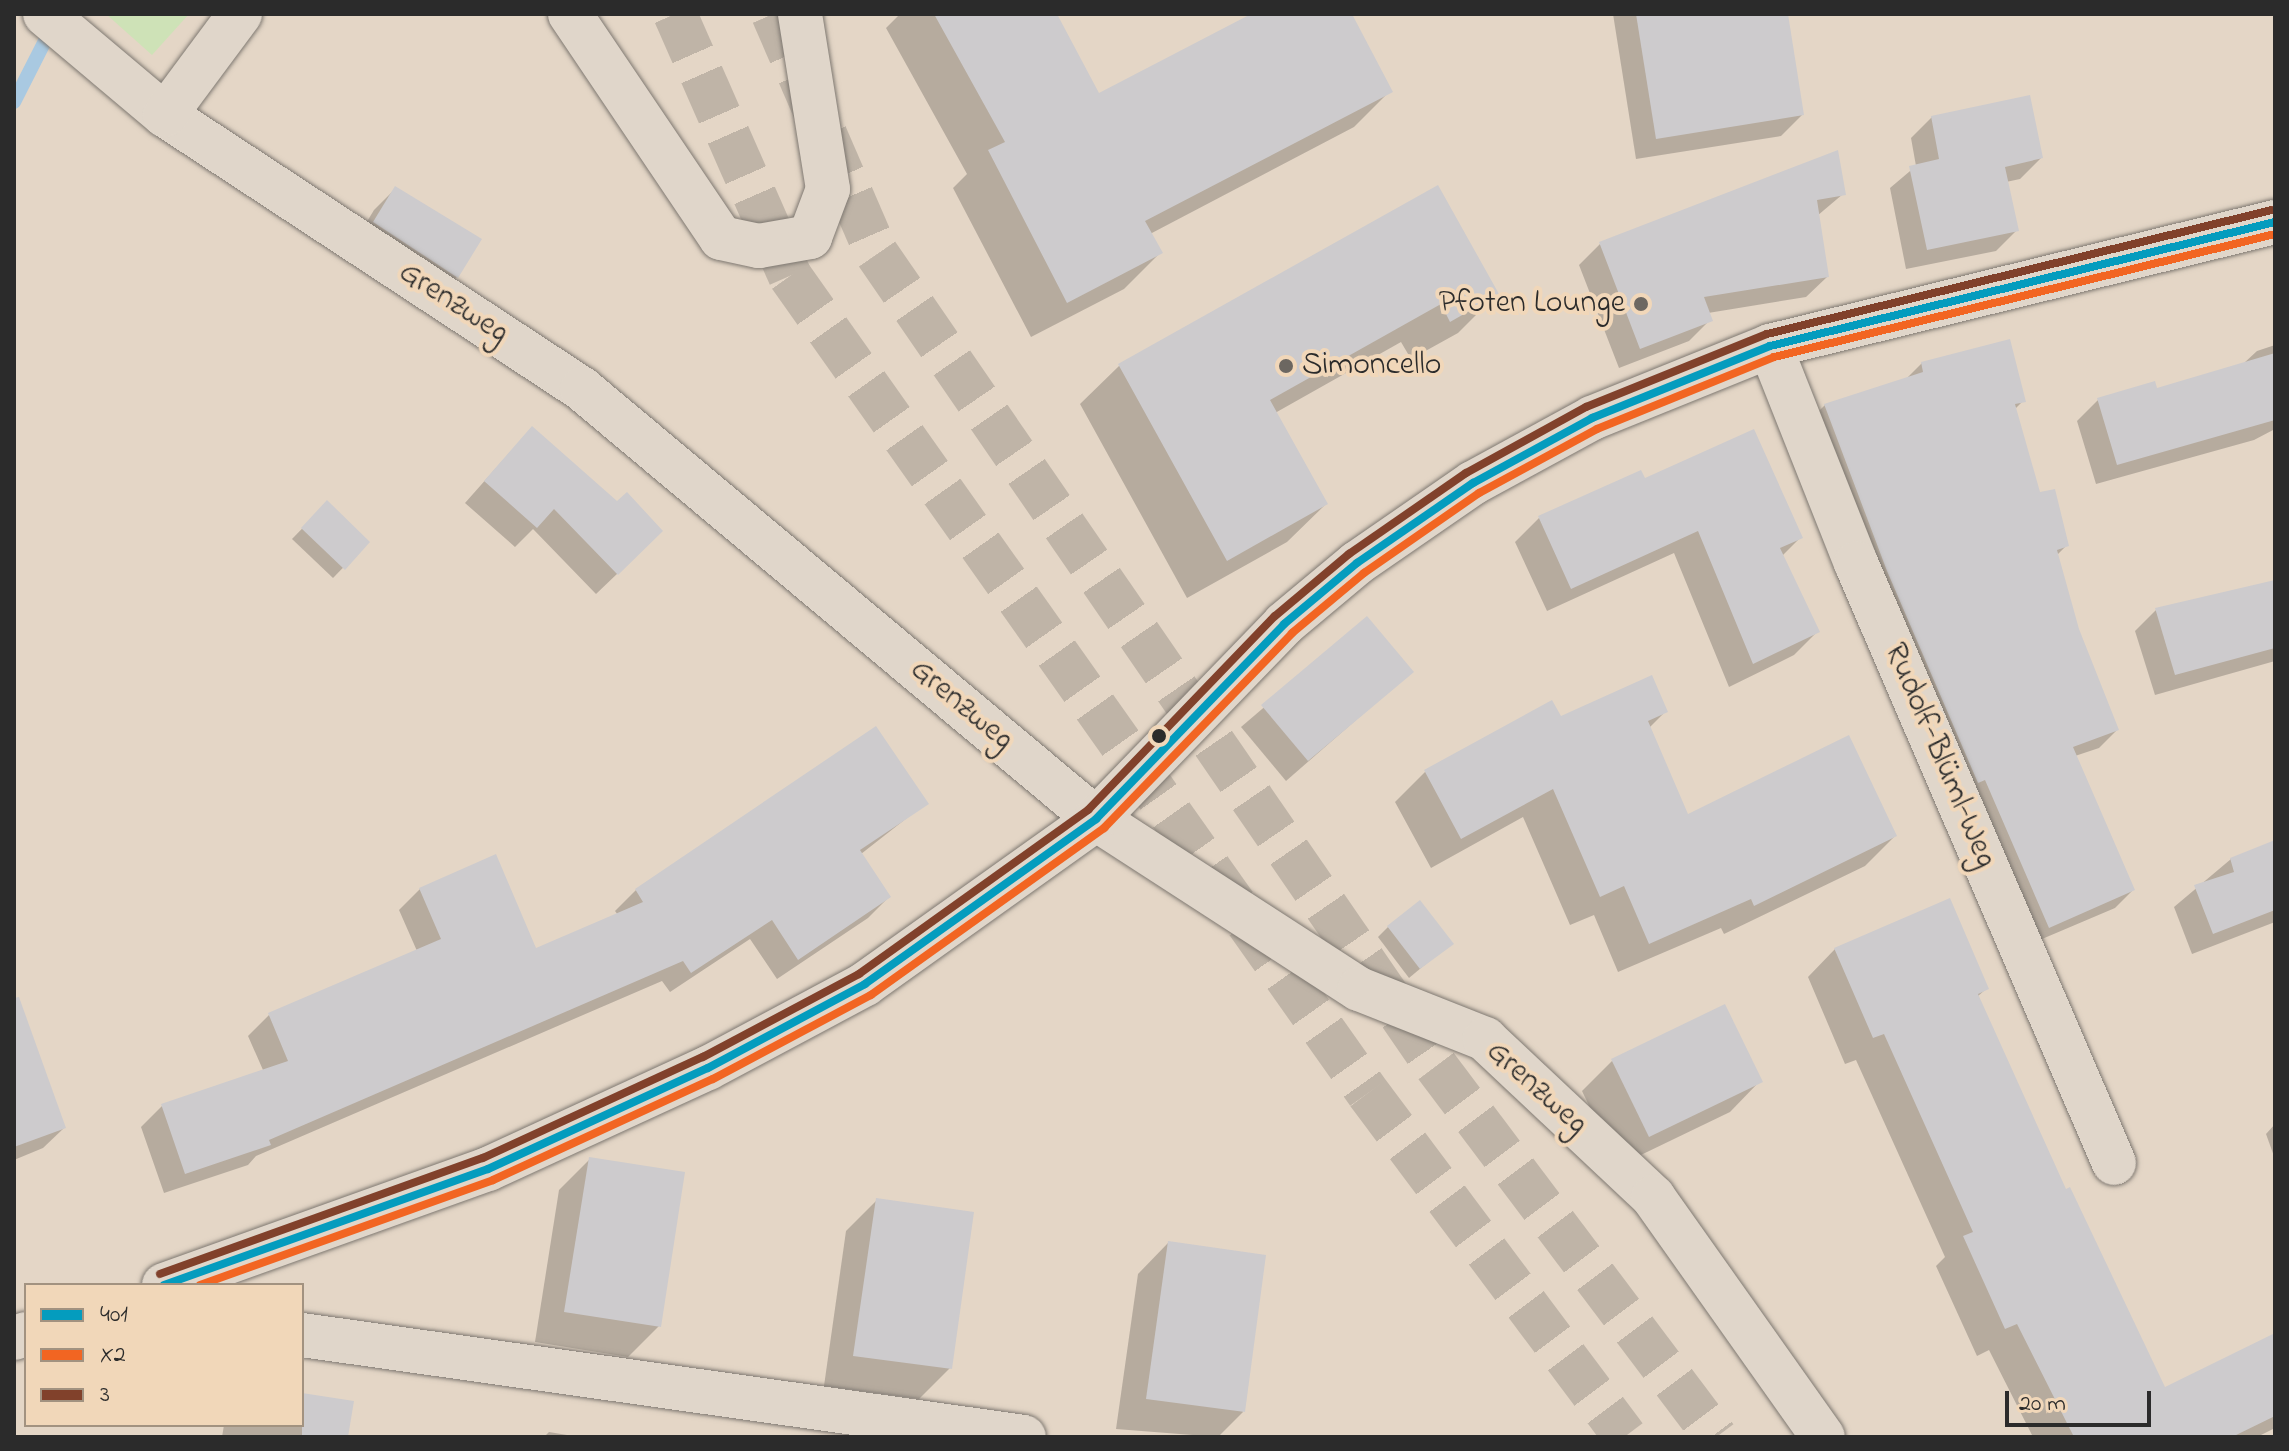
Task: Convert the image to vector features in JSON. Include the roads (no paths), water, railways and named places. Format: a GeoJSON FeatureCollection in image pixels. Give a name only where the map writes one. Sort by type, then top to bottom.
{"type":"FeatureCollection","features":[{"type":"Feature","properties":{"kind":"street","name":"Grenzweg"},"geometry":{"type":"LineString","coordinates":[[45,14],[95,60],[165,115],[582,389],[1096,819],[1359,989],[1485,1039],[1653,1197],[1823,1437]]}},
{"type":"Feature","properties":{"kind":"street"},"geometry":{"type":"LineString","coordinates":[[165,115],[240,14]]}},
{"type":"Feature","properties":{"kind":"street"},"geometry":{"type":"LineString","coordinates":[[570,14],[721,238],[759,246],[810,237],[828,189],[800,14]]}},
{"type":"Feature","properties":{"kind":"street"},"geometry":{"type":"LineString","coordinates":[[170,1283],[488,1169],[708,1068],[865,984],[1096,819],[1284,624],[1357,563],[1473,483],[1592,418],[1770,346],[2275,222]]}},
{"type":"Feature","properties":{"kind":"street","name":"Rudolf-Blüml-Weg"},"geometry":{"type":"LineString","coordinates":[[1770,346],[1856,563],[2114,1163]]}},
{"type":"Feature","properties":{"kind":"street"},"geometry":{"type":"LineString","coordinates":[[304,1335],[1024,1437]]}},
{"type":"Feature","properties":{"kind":"waterway"},"geometry":{"type":"LineString","coordinates":[[14,102],[53,25]]}},
{"type":"Feature","properties":{"kind":"tunnel"},"geometry":{"type":"LineString","coordinates":[[675,14],[790,276],[1368,1093],[1625,1437]]}},
{"type":"Feature","properties":{"kind":"tunnel"},"geometry":{"type":"LineString","coordinates":[[773,14],[877,254],[1436,1066],[1716,1437]]}},
{"type":"Feature","properties":{"kind":"place","name":"Pfoten Lounge"},"geometry":{"type":"Point","coordinates":[1641,304]}},
{"type":"Feature","properties":{"kind":"place","name":"Simoncello"},"geometry":{"type":"Point","coordinates":[1286,366]}}]}
